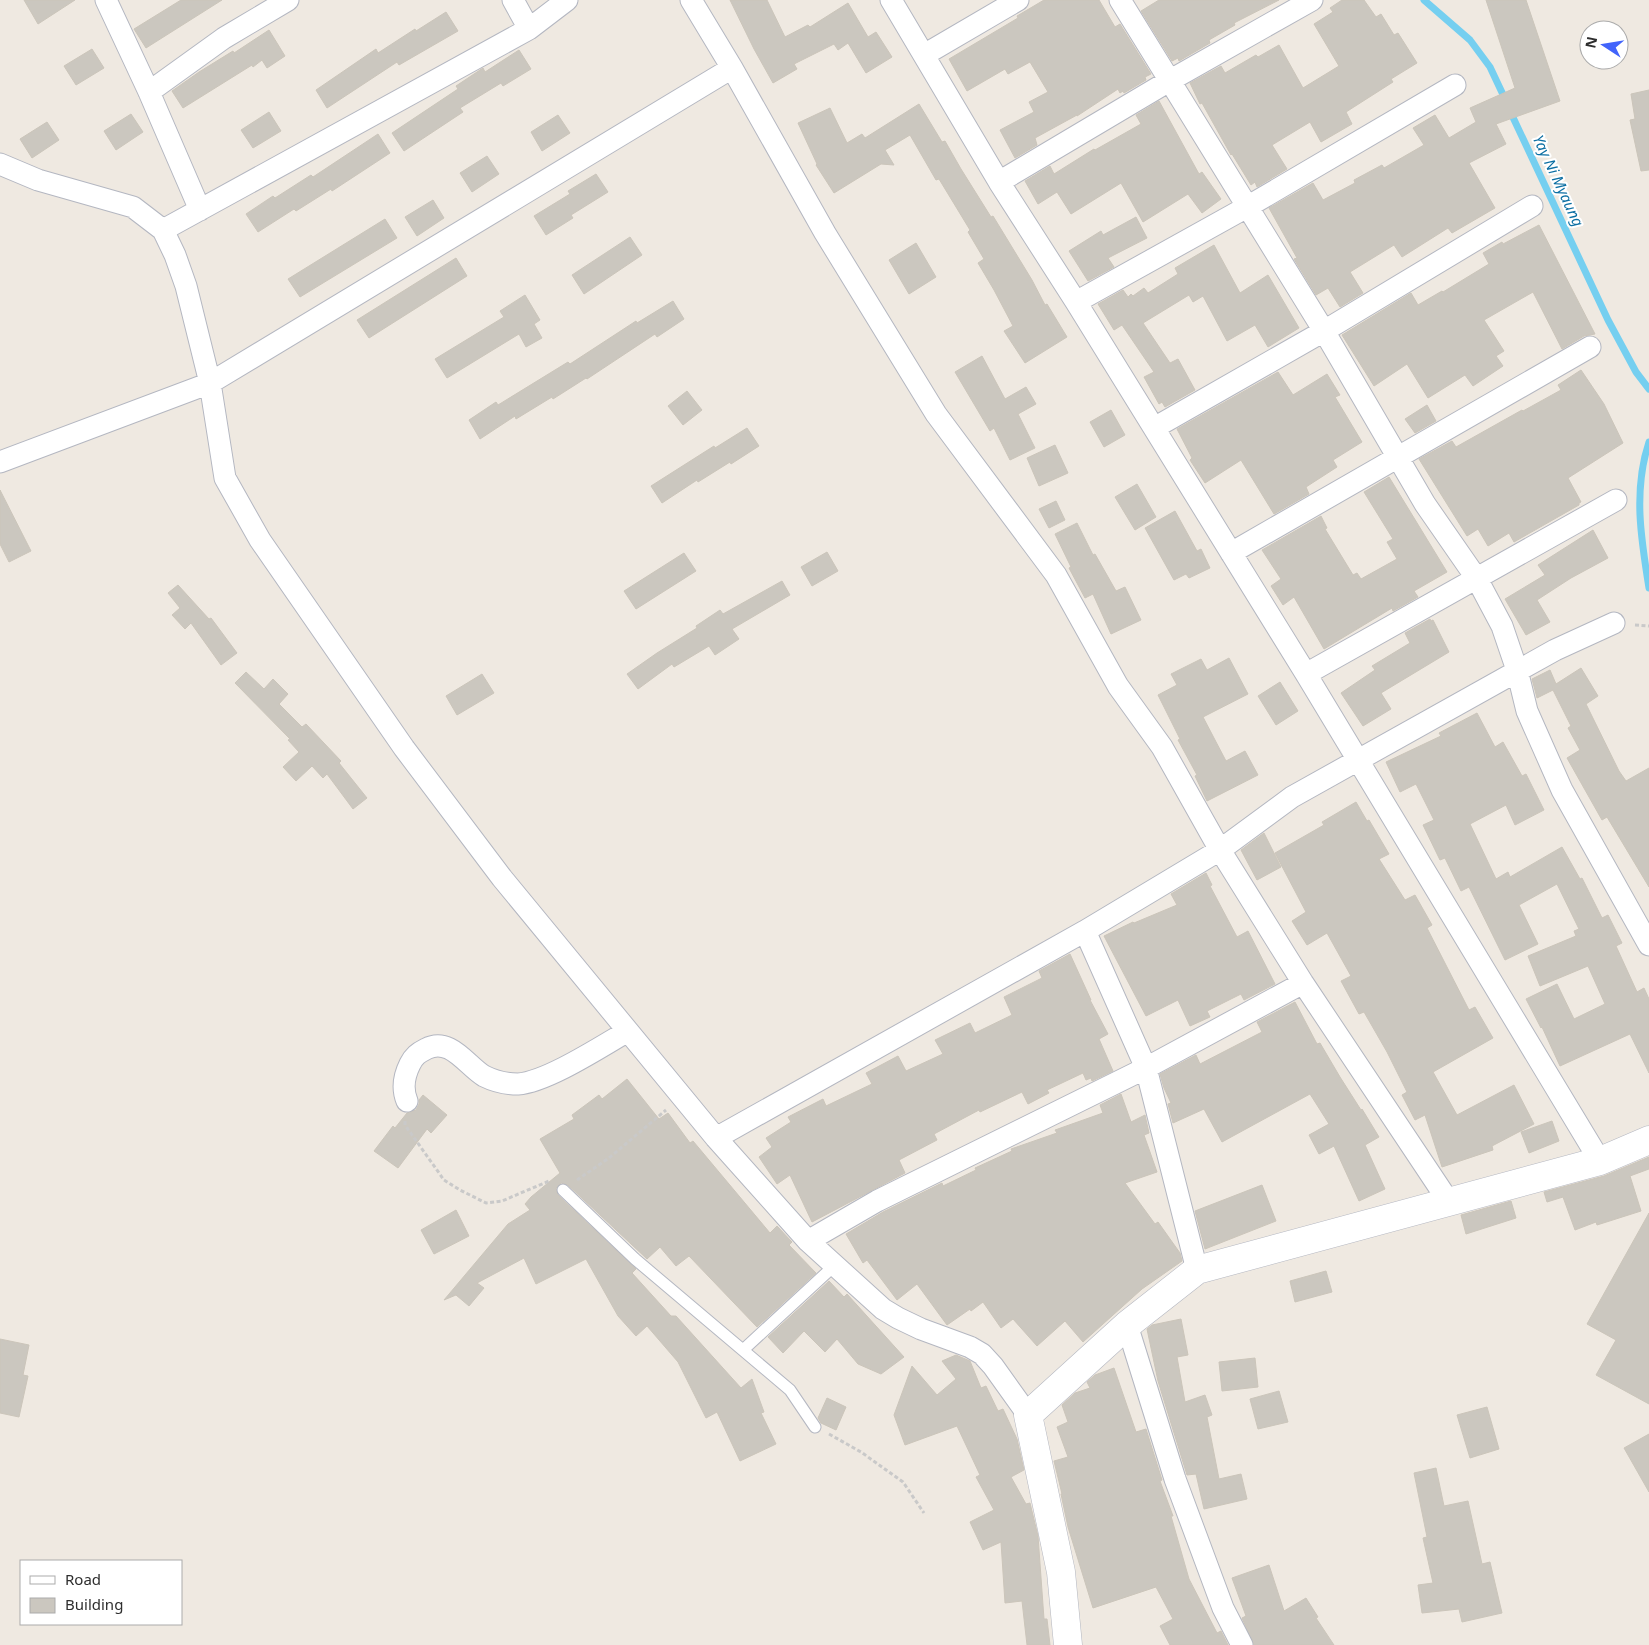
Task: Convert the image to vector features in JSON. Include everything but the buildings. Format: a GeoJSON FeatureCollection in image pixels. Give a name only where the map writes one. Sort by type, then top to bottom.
{"type":"FeatureCollection","features":[{"type":"Feature","properties":{"kind":"street"},"geometry":{"type":"LineString","coordinates":[[106,0],[149,92],[200,210]]}},
{"type":"Feature","properties":{"kind":"street"},"geometry":{"type":"LineString","coordinates":[[149,92],[224,38],[288,0]]}},
{"type":"Feature","properties":{"kind":"street"},"geometry":{"type":"LineString","coordinates":[[513,0],[529,29]]}},
{"type":"Feature","properties":{"kind":"street"},"geometry":{"type":"LineString","coordinates":[[164,230],[529,29],[567,0]]}},
{"type":"Feature","properties":{"kind":"street"},"geometry":{"type":"LineString","coordinates":[[692,0],[825,233],[931,406],[1056,574],[1118,686],[1162,747],[1220,850],[1303,983],[1449,1202]]}},
{"type":"Feature","properties":{"kind":"street"},"geometry":{"type":"LineString","coordinates":[[891,0],[999,182],[1076,302],[1306,674],[1600,1161]]}},
{"type":"Feature","properties":{"kind":"street"},"geometry":{"type":"LineString","coordinates":[[924,55],[1018,0]]}},
{"type":"Feature","properties":{"kind":"street"},"geometry":{"type":"LineString","coordinates":[[1120,0],[1324,331],[1425,504],[1477,579],[1502,626],[1528,711],[1562,790],[1649,945]]}},
{"type":"Feature","properties":{"kind":"street"},"geometry":{"type":"LineString","coordinates":[[999,182],[1169,81],[1312,0]]}},
{"type":"Feature","properties":{"kind":"street"},"geometry":{"type":"LineString","coordinates":[[0,462],[210,383],[732,68]]}},
{"type":"Feature","properties":{"kind":"street"},"geometry":{"type":"LineString","coordinates":[[1076,302],[1247,207],[1455,85]]}},
{"type":"Feature","properties":{"kind":"street"},"geometry":{"type":"LineString","coordinates":[[0,164],[38,180],[133,207],[164,230],[186,286],[210,383],[224,478],[260,540],[404,748],[502,878],[716,1138],[808,1241],[884,1309],[921,1329],[970,1347],[982,1354],[993,1366],[1028,1415],[1061,1572],[1068,1645]]}},
{"type":"Feature","properties":{"kind":"street"},"geometry":{"type":"LineString","coordinates":[[1154,428],[1324,331],[1532,206]]}},
{"type":"Feature","properties":{"kind":"street"},"geometry":{"type":"LineString","coordinates":[[1231,553],[1590,347]]}},
{"type":"Feature","properties":{"kind":"street"},"geometry":{"type":"LineString","coordinates":[[1306,674],[1616,500]]}},
{"type":"Feature","properties":{"kind":"street"},"geometry":{"type":"LineString","coordinates":[[716,1138],[1085,931],[1220,850],[1292,797],[1517,670],[1614,623]]}},
{"type":"Feature","properties":{"kind":"street"},"geometry":{"type":"LineString","coordinates":[[1085,931],[1146,1068],[1197,1270]]}},
{"type":"Feature","properties":{"kind":"street"},"geometry":{"type":"LineString","coordinates":[[808,1241],[877,1201],[1146,1068],[1303,983]]}},
{"type":"Feature","properties":{"kind":"street"},"geometry":{"type":"LineString","coordinates":[[407,1101],[404,1092],[409,1066],[415,1055],[431,1046],[441,1046],[460,1054],[475,1070],[486,1077],[499,1082],[518,1084],[540,1078],[582,1058],[628,1031]]}},
{"type":"Feature","properties":{"kind":"street"},"geometry":{"type":"LineString","coordinates":[[1028,1415],[1127,1324],[1197,1270],[1600,1161],[1649,1140]]}},
{"type":"Feature","properties":{"kind":"street"},"geometry":{"type":"LineString","coordinates":[[1127,1324],[1175,1479],[1223,1608],[1239,1644]]}},
{"type":"Feature","properties":{"kind":"lane"},"geometry":{"type":"LineString","coordinates":[[563,1190],[636,1259],[790,1390],[815,1427]]}},
{"type":"Feature","properties":{"kind":"lane"},"geometry":{"type":"LineString","coordinates":[[743,1350],[835,1265]]}},
{"type":"Feature","properties":{"kind":"path"},"geometry":{"type":"LineString","coordinates":[[407,1101],[405,1125],[444,1180],[486,1203],[502,1202],[551,1180],[563,1190],[609,1158],[682,1097]]}},
{"type":"Feature","properties":{"kind":"path"},"geometry":{"type":"LineString","coordinates":[[815,1427],[861,1452],[903,1482],[924,1513]]}},
{"type":"Feature","properties":{"kind":"waterway","name":"Yay Ni Myaung"},"geometry":{"type":"LineString","coordinates":[[1424,0],[1470,40],[1490,67],[1506,101]]}},
{"type":"Feature","properties":{"kind":"waterway","name":"Yay Ni Myaung"},"geometry":{"type":"LineString","coordinates":[[1510,111],[1608,320],[1636,372],[1649,389]]}},
{"type":"Feature","properties":{"kind":"waterway","name":"Yay Ni Myaung"},"geometry":{"type":"LineString","coordinates":[[1649,442],[1644,460],[1640,496],[1641,533],[1649,588]]}}]}
